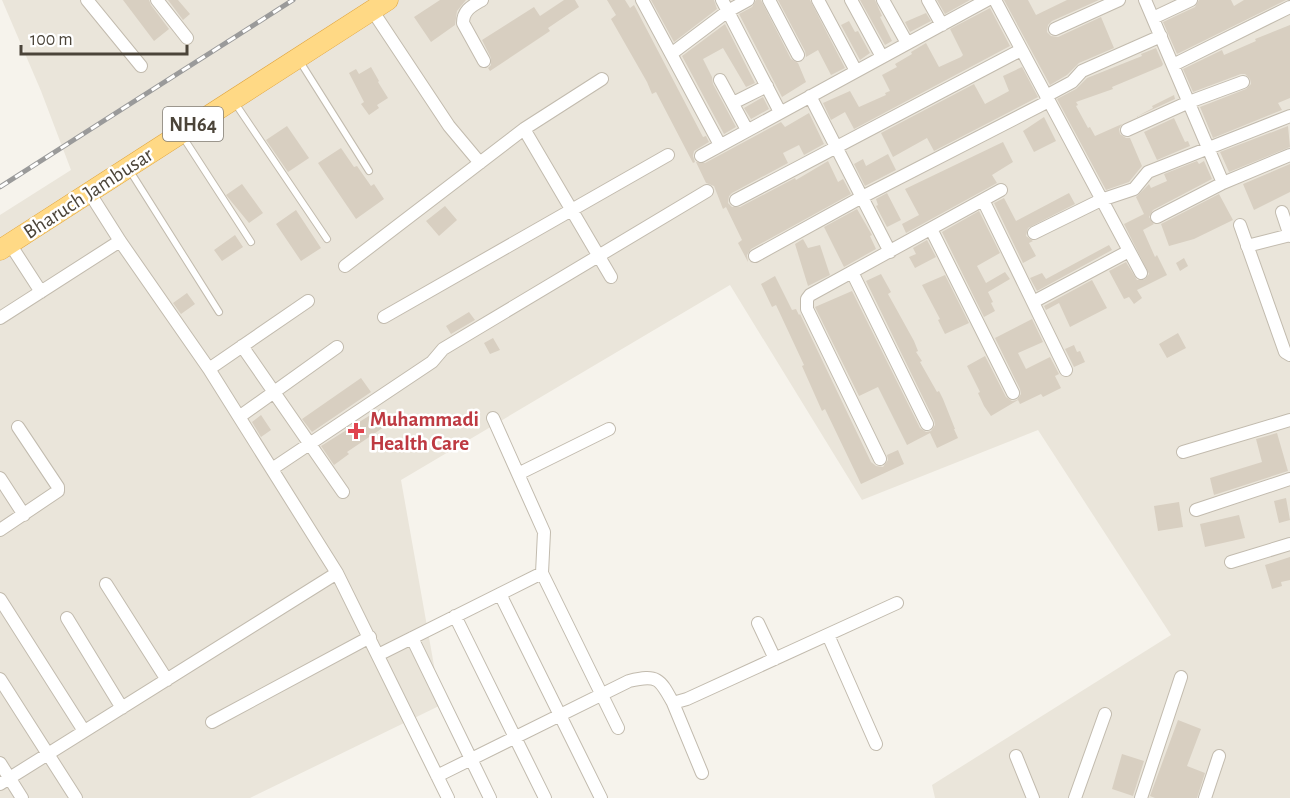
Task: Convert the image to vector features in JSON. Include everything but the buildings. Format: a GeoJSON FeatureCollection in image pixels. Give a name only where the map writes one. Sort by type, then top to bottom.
{"type":"FeatureCollection","features":[{"type":"Feature","properties":{"kind":"highway","name":"Bharuch Jambusar"},"geometry":{"type":"LineString","coordinates":[[5,247],[380,5]]}},
{"type":"Feature","properties":{"kind":"street"},"geometry":{"type":"LineString","coordinates":[[87,0],[141,66]]}},
{"type":"Feature","properties":{"kind":"street"},"geometry":{"type":"LineString","coordinates":[[157,0],[187,38]]}},
{"type":"Feature","properties":{"kind":"street"},"geometry":{"type":"LineString","coordinates":[[482,0],[467,9],[463,22],[484,61]]}},
{"type":"Feature","properties":{"kind":"street"},"geometry":{"type":"LineString","coordinates":[[642,0],[720,145]]}},
{"type":"Feature","properties":{"kind":"street"},"geometry":{"type":"LineString","coordinates":[[671,54],[725,6],[748,0]]}},
{"type":"Feature","properties":{"kind":"street"},"geometry":{"type":"LineString","coordinates":[[769,0],[798,56]]}},
{"type":"Feature","properties":{"kind":"street"},"geometry":{"type":"LineString","coordinates":[[818,0],[856,71]]}},
{"type":"Feature","properties":{"kind":"street"},"geometry":{"type":"LineString","coordinates":[[851,0],[882,57]]}},
{"type":"Feature","properties":{"kind":"street"},"geometry":{"type":"LineString","coordinates":[[883,0],[907,43]]}},
{"type":"Feature","properties":{"kind":"street"},"geometry":{"type":"LineString","coordinates":[[928,0],[942,25]]}},
{"type":"Feature","properties":{"kind":"street"},"geometry":{"type":"LineString","coordinates":[[701,156],[987,0]]}},
{"type":"Feature","properties":{"kind":"street"},"geometry":{"type":"LineString","coordinates":[[995,0],[1141,273]]}},
{"type":"Feature","properties":{"kind":"street"},"geometry":{"type":"LineString","coordinates":[[1055,29],[1119,0]]}},
{"type":"Feature","properties":{"kind":"street"},"geometry":{"type":"LineString","coordinates":[[1145,0],[1223,183]]}},
{"type":"Feature","properties":{"kind":"street"},"geometry":{"type":"LineString","coordinates":[[1153,18],[1191,0]]}},
{"type":"Feature","properties":{"kind":"street"},"geometry":{"type":"LineString","coordinates":[[380,5],[449,126],[480,163]]}},
{"type":"Feature","properties":{"kind":"street"},"geometry":{"type":"LineString","coordinates":[[725,6],[780,112]]}},
{"type":"Feature","properties":{"kind":"street"},"geometry":{"type":"LineString","coordinates":[[1173,65],[1290,7]]}},
{"type":"Feature","properties":{"kind":"street"},"geometry":{"type":"LineString","coordinates":[[755,256],[1047,98],[1072,82],[1082,71],[1161,36]]}},
{"type":"Feature","properties":{"kind":"street"},"geometry":{"type":"LineString","coordinates":[[736,200],[1021,50]]}},
{"type":"Feature","properties":{"kind":"street"},"geometry":{"type":"LineString","coordinates":[[345,266],[524,129],[602,79]]}},
{"type":"Feature","properties":{"kind":"street"},"geometry":{"type":"LineString","coordinates":[[720,80],[747,130]]}},
{"type":"Feature","properties":{"kind":"street"},"geometry":{"type":"LineString","coordinates":[[1127,130],[1189,102],[1243,82]]}},
{"type":"Feature","properties":{"kind":"street"},"geometry":{"type":"LineString","coordinates":[[732,103],[766,86]]}},
{"type":"Feature","properties":{"kind":"street"},"geometry":{"type":"LineString","coordinates":[[810,96],[890,252]]}},
{"type":"Feature","properties":{"kind":"street"},"geometry":{"type":"LineString","coordinates":[[1034,233],[1101,200],[1134,189],[1148,172],[1290,116]]}},
{"type":"Feature","properties":{"kind":"street"},"geometry":{"type":"LineString","coordinates":[[524,129],[611,277]]}},
{"type":"Feature","properties":{"kind":"street"},"geometry":{"type":"LineString","coordinates":[[384,316],[668,155]]}},
{"type":"Feature","properties":{"kind":"street"},"geometry":{"type":"LineString","coordinates":[[1157,218],[1223,183],[1290,155]]}},
{"type":"Feature","properties":{"kind":"street"},"geometry":{"type":"LineString","coordinates":[[880,459],[806,303],[810,295],[1001,190]]}},
{"type":"Feature","properties":{"kind":"street"},"geometry":{"type":"LineString","coordinates":[[272,469],[432,362],[443,349],[707,191]]}},
{"type":"Feature","properties":{"kind":"street"},"geometry":{"type":"LineString","coordinates":[[89,192],[120,241],[209,369],[337,573],[448,798]]}},
{"type":"Feature","properties":{"kind":"street"},"geometry":{"type":"LineString","coordinates":[[983,200],[1066,370]]}},
{"type":"Feature","properties":{"kind":"street"},"geometry":{"type":"LineString","coordinates":[[1247,246],[1290,235],[1282,212]]}},
{"type":"Feature","properties":{"kind":"street"},"geometry":{"type":"LineString","coordinates":[[1240,225],[1285,352],[1290,355]]}},
{"type":"Feature","properties":{"kind":"street"},"geometry":{"type":"LineString","coordinates":[[931,229],[1013,393]]}},
{"type":"Feature","properties":{"kind":"street"},"geometry":{"type":"LineString","coordinates":[[0,318],[120,241]]}},
{"type":"Feature","properties":{"kind":"street"},"geometry":{"type":"LineString","coordinates":[[5,247],[41,292]]}},
{"type":"Feature","properties":{"kind":"street"},"geometry":{"type":"LineString","coordinates":[[1033,302],[1129,251]]}},
{"type":"Feature","properties":{"kind":"street"},"geometry":{"type":"LineString","coordinates":[[852,272],[927,424]]}},
{"type":"Feature","properties":{"kind":"street"},"geometry":{"type":"LineString","coordinates":[[209,369],[308,302]]}},
{"type":"Feature","properties":{"kind":"street"},"geometry":{"type":"LineString","coordinates":[[242,346],[343,492]]}},
{"type":"Feature","properties":{"kind":"street"},"geometry":{"type":"LineString","coordinates":[[239,417],[337,347]]}},
{"type":"Feature","properties":{"kind":"street"},"geometry":{"type":"LineString","coordinates":[[493,418],[544,532],[542,573],[618,728]]}},
{"type":"Feature","properties":{"kind":"street"},"geometry":{"type":"LineString","coordinates":[[1183,452],[1290,420]]}},
{"type":"Feature","properties":{"kind":"street"},"geometry":{"type":"LineString","coordinates":[[0,530],[55,495],[58,488],[18,427]]}},
{"type":"Feature","properties":{"kind":"street"},"geometry":{"type":"LineString","coordinates":[[518,474],[609,429]]}},
{"type":"Feature","properties":{"kind":"street"},"geometry":{"type":"LineString","coordinates":[[0,478],[24,514]]}},
{"type":"Feature","properties":{"kind":"street"},"geometry":{"type":"LineString","coordinates":[[1196,510],[1290,479]]}},
{"type":"Feature","properties":{"kind":"street"},"geometry":{"type":"LineString","coordinates":[[1231,562],[1290,544]]}},
{"type":"Feature","properties":{"kind":"street"},"geometry":{"type":"LineString","coordinates":[[5,781],[337,573]]}},
{"type":"Feature","properties":{"kind":"street"},"geometry":{"type":"LineString","coordinates":[[378,655],[542,573]]}},
{"type":"Feature","properties":{"kind":"street"},"geometry":{"type":"LineString","coordinates":[[106,584],[167,680]]}},
{"type":"Feature","properties":{"kind":"street"},"geometry":{"type":"LineString","coordinates":[[500,594],[600,798]]}},
{"type":"Feature","properties":{"kind":"street"},"geometry":{"type":"LineString","coordinates":[[0,599],[84,731]]}},
{"type":"Feature","properties":{"kind":"street"},"geometry":{"type":"LineString","coordinates":[[673,703],[699,694],[897,603]]}},
{"type":"Feature","properties":{"kind":"street"},"geometry":{"type":"LineString","coordinates":[[455,616],[545,798]]}},
{"type":"Feature","properties":{"kind":"street"},"geometry":{"type":"LineString","coordinates":[[67,618],[122,708]]}},
{"type":"Feature","properties":{"kind":"street"},"geometry":{"type":"LineString","coordinates":[[758,623],[775,659]]}},
{"type":"Feature","properties":{"kind":"street"},"geometry":{"type":"LineString","coordinates":[[828,634],[876,744]]}},
{"type":"Feature","properties":{"kind":"street"},"geometry":{"type":"LineString","coordinates":[[212,722],[370,637]]}},
{"type":"Feature","properties":{"kind":"street"},"geometry":{"type":"LineString","coordinates":[[412,638],[490,798]]}},
{"type":"Feature","properties":{"kind":"street"},"geometry":{"type":"LineString","coordinates":[[437,776],[629,681],[644,677],[654,677],[662,682],[702,773]]}},
{"type":"Feature","properties":{"kind":"street"},"geometry":{"type":"LineString","coordinates":[[1141,798],[1181,677]]}},
{"type":"Feature","properties":{"kind":"street"},"geometry":{"type":"LineString","coordinates":[[0,679],[76,798]]}},
{"type":"Feature","properties":{"kind":"street"},"geometry":{"type":"LineString","coordinates":[[1075,798],[1105,714]]}},
{"type":"Feature","properties":{"kind":"street"},"geometry":{"type":"LineString","coordinates":[[1016,756],[1033,798]]}},
{"type":"Feature","properties":{"kind":"street"},"geometry":{"type":"LineString","coordinates":[[1205,798],[1219,756]]}},
{"type":"Feature","properties":{"kind":"street"},"geometry":{"type":"LineString","coordinates":[[0,763],[5,781],[22,798]]}},
{"type":"Feature","properties":{"kind":"lane"},"geometry":{"type":"LineString","coordinates":[[298,57],[369,171]]}},
{"type":"Feature","properties":{"kind":"lane"},"geometry":{"type":"LineString","coordinates":[[232,99],[327,239]]}},
{"type":"Feature","properties":{"kind":"lane"},"geometry":{"type":"LineString","coordinates":[[180,133],[250,242]]}},
{"type":"Feature","properties":{"kind":"lane"},"geometry":{"type":"LineString","coordinates":[[128,167],[219,312]]}},
{"type":"Feature","properties":{"kind":"shaded area"},"geometry":{"type":"Polygon","coordinates":[[[2,0],[1290,0],[1290,798],[935,798],[932,785],[1171,635],[1038,430],[862,500],[730,285],[401,480],[441,705],[250,798],[0,798],[0,215],[71,170],[41,91],[2,0]]]}},
{"type":"Feature","properties":{"kind":"railway"},"geometry":{"type":"LineString","coordinates":[[0,187],[293,0]]}},
{"type":"Feature","properties":{"kind":"place","name":"Muhammadi Health Care"},"geometry":{"type":"Point","coordinates":[356,431]}}]}
